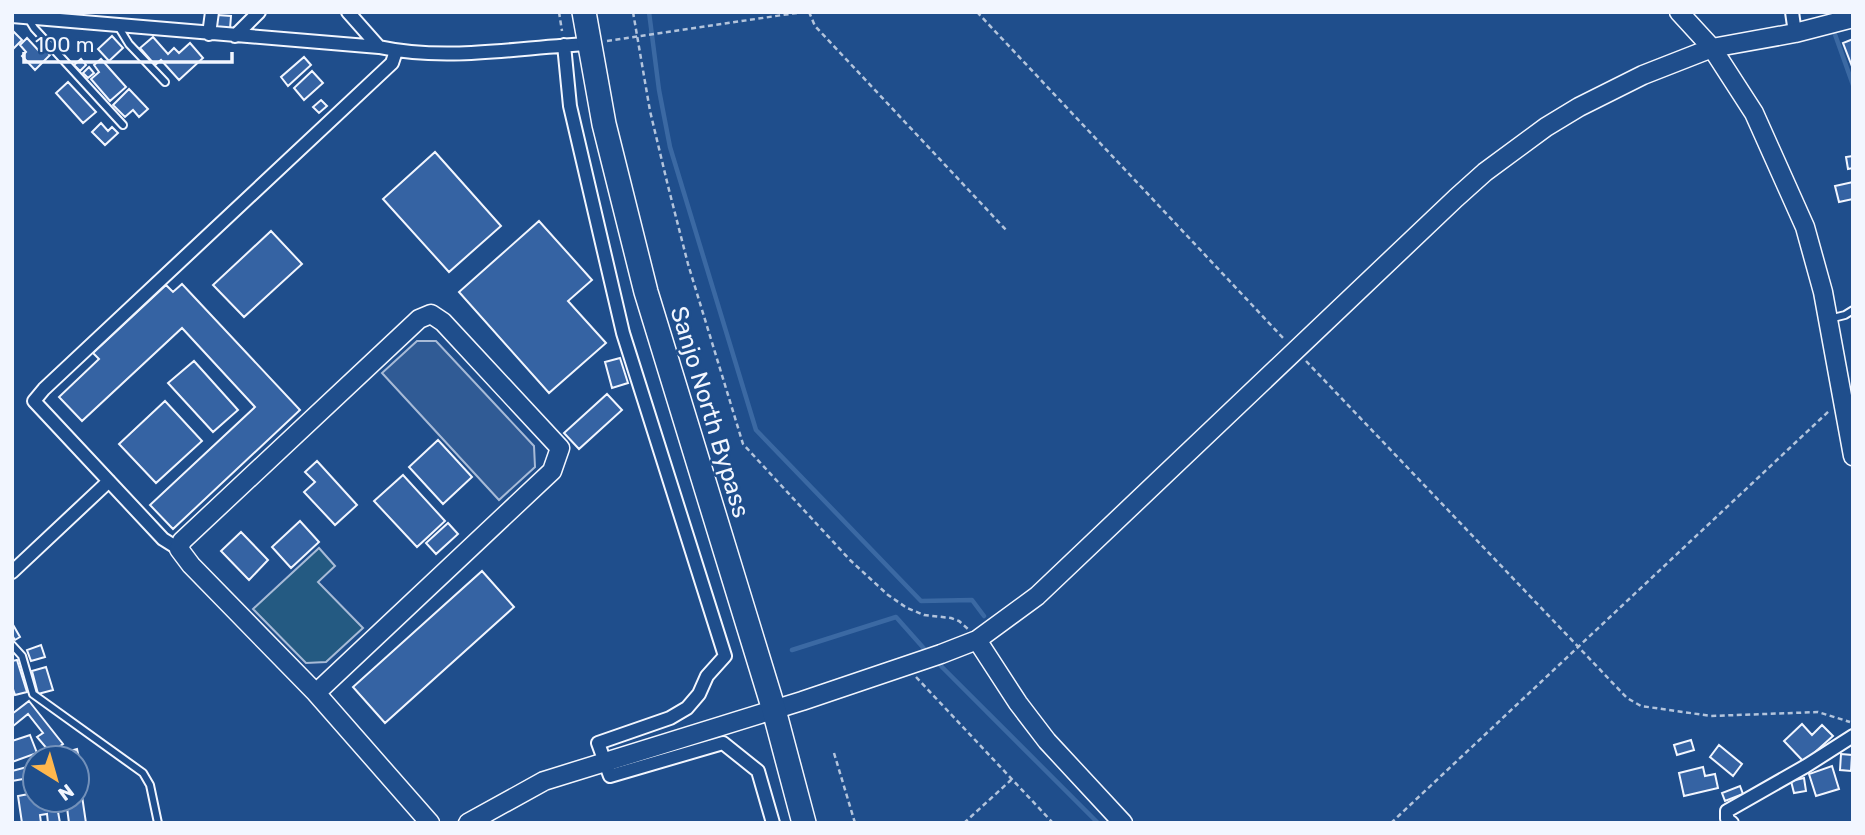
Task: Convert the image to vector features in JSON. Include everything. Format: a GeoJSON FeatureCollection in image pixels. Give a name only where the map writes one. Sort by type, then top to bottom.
{"type":"FeatureCollection","features":[{"type":"Feature","properties":{"kind":"highway","name":"Sanjo North Bypass"},"geometry":{"type":"LineString","coordinates":[[584,12],[604,124],[646,292],[774,710],[804,823]]}},
{"type":"Feature","properties":{"kind":"street"},"geometry":{"type":"LineString","coordinates":[[209,34],[212,12]]}},
{"type":"Feature","properties":{"kind":"street"},"geometry":{"type":"LineString","coordinates":[[235,36],[259,12]]}},
{"type":"Feature","properties":{"kind":"street"},"geometry":{"type":"LineString","coordinates":[[348,12],[379,47]]}},
{"type":"Feature","properties":{"kind":"street"},"geometry":{"type":"LineString","coordinates":[[1679,12],[1712,48],[1754,113],[1805,227],[1815,263],[1852,446]]}},
{"type":"Feature","properties":{"kind":"street"},"geometry":{"type":"LineString","coordinates":[[1792,12],[1795,33]]}},
{"type":"Feature","properties":{"kind":"street"},"geometry":{"type":"LineString","coordinates":[[12,16],[379,47],[396,51],[464,54],[590,44]]}},
{"type":"Feature","properties":{"kind":"street"},"geometry":{"type":"LineString","coordinates":[[468,823],[544,781],[907,667],[976,640],[1037,596],[1466,189],[1510,152],[1546,127],[1611,90],[1712,48],[1795,33],[1853,18]]}},
{"type":"Feature","properties":{"kind":"street"},"geometry":{"type":"LineString","coordinates":[[564,45],[570,106],[623,333],[725,656],[707,676],[699,694],[687,708],[670,718],[598,743],[610,776],[723,743],[758,771],[773,823]]}},
{"type":"Feature","properties":{"kind":"street"},"geometry":{"type":"LineString","coordinates":[[396,51],[392,63],[34,401],[163,539],[179,549],[191,565],[316,693],[430,823]]}},
{"type":"Feature","properties":{"kind":"street"},"geometry":{"type":"LineString","coordinates":[[179,549],[190,532],[419,319],[430,314],[443,322],[560,448],[552,471],[316,693]]}},
{"type":"Feature","properties":{"kind":"street"},"geometry":{"type":"LineString","coordinates":[[12,572],[109,481]]}},
{"type":"Feature","properties":{"kind":"street"},"geometry":{"type":"LineString","coordinates":[[976,640],[1047,741],[1124,823]]}},
{"type":"Feature","properties":{"kind":"street"},"geometry":{"type":"LineString","coordinates":[[1732,823],[1727,819],[1727,811],[1853,736]]}},
{"type":"Feature","properties":{"kind":"lane"},"geometry":{"type":"LineString","coordinates":[[28,18],[34,28],[123,125]]}},
{"type":"Feature","properties":{"kind":"lane"},"geometry":{"type":"LineString","coordinates":[[118,26],[129,44],[165,82]]}},
{"type":"Feature","properties":{"kind":"lane"},"geometry":{"type":"LineString","coordinates":[[1827,320],[1853,310]]}},
{"type":"Feature","properties":{"kind":"lane"},"geometry":{"type":"LineString","coordinates":[[14,650],[22,656],[33,694],[143,773],[150,785],[158,823]]}},
{"type":"Feature","properties":{"kind":"path"},"geometry":{"type":"LineString","coordinates":[[559,12],[564,45]]}},
{"type":"Feature","properties":{"kind":"path"},"geometry":{"type":"LineString","coordinates":[[634,12],[650,111],[671,199],[743,444],[850,560],[888,595],[924,615],[959,621],[976,640]]}},
{"type":"Feature","properties":{"kind":"path"},"geometry":{"type":"LineString","coordinates":[[590,44],[803,12]]}},
{"type":"Feature","properties":{"kind":"path"},"geometry":{"type":"LineString","coordinates":[[808,12],[815,26],[1007,231]]}},
{"type":"Feature","properties":{"kind":"path"},"geometry":{"type":"LineString","coordinates":[[977,12],[1627,698],[1641,706],[1712,716],[1818,712],[1853,723]]}},
{"type":"Feature","properties":{"kind":"path"},"geometry":{"type":"LineString","coordinates":[[1391,823],[1812,425],[1843,402]]}},
{"type":"Feature","properties":{"kind":"path"},"geometry":{"type":"LineString","coordinates":[[907,667],[1053,823]]}},
{"type":"Feature","properties":{"kind":"path"},"geometry":{"type":"LineString","coordinates":[[834,753],[855,823]]}},
{"type":"Feature","properties":{"kind":"path"},"geometry":{"type":"LineString","coordinates":[[964,823],[1012,779]]}},
{"type":"Feature","properties":{"kind":"shaded area"},"geometry":{"type":"Polygon","coordinates":[[[417,341],[436,341],[534,446],[535,467],[499,500],[382,373],[417,341]]]}},
{"type":"Feature","properties":{"kind":"shaded area"},"geometry":{"type":"Polygon","coordinates":[[[319,548],[335,566],[318,582],[363,628],[326,662],[306,663],[253,609],[319,548]]]}},
{"type":"Feature","properties":{"kind":"building"},"geometry":{"type":"Polygon","coordinates":[[[217,15],[231,16],[230,29],[216,28],[217,15]]]}},
{"type":"Feature","properties":{"kind":"building"},"geometry":{"type":"Polygon","coordinates":[[[12,30],[22,40],[13,49],[12,48],[12,30]]]}},
{"type":"Feature","properties":{"kind":"building"},"geometry":{"type":"Polygon","coordinates":[[[112,36],[123,48],[109,61],[98,49],[112,36]]]}},
{"type":"Feature","properties":{"kind":"building"},"geometry":{"type":"Polygon","coordinates":[[[153,37],[168,54],[174,48],[179,53],[190,43],[203,58],[179,80],[161,60],[155,65],[140,48],[153,37]]]}},
{"type":"Feature","properties":{"kind":"building"},"geometry":{"type":"Polygon","coordinates":[[[27,38],[39,51],[43,47],[50,55],[35,70],[22,56],[26,52],[20,45],[27,38]]]}},
{"type":"Feature","properties":{"kind":"building"},"geometry":{"type":"Polygon","coordinates":[[[1853,39],[1853,69],[1843,43],[1853,39]]]}},
{"type":"Feature","properties":{"kind":"building"},"geometry":{"type":"Polygon","coordinates":[[[304,57],[311,65],[288,86],[281,77],[304,57]]]}},
{"type":"Feature","properties":{"kind":"building"},"geometry":{"type":"Polygon","coordinates":[[[81,59],[86,65],[80,71],[74,65],[81,59]]]}},
{"type":"Feature","properties":{"kind":"building"},"geometry":{"type":"Polygon","coordinates":[[[101,59],[126,87],[110,101],[91,79],[99,72],[94,65],[101,59]]]}},
{"type":"Feature","properties":{"kind":"building"},"geometry":{"type":"Polygon","coordinates":[[[89,67],[94,73],[88,78],[83,73],[89,67]]]}},
{"type":"Feature","properties":{"kind":"building"},"geometry":{"type":"Polygon","coordinates":[[[312,71],[323,83],[304,100],[294,88],[312,71]]]}},
{"type":"Feature","properties":{"kind":"building"},"geometry":{"type":"Polygon","coordinates":[[[68,82],[96,112],[83,123],[56,93],[68,82]]]}},
{"type":"Feature","properties":{"kind":"building"},"geometry":{"type":"Polygon","coordinates":[[[129,89],[148,109],[139,117],[133,110],[125,117],[113,105],[129,89]]]}},
{"type":"Feature","properties":{"kind":"building"},"geometry":{"type":"Polygon","coordinates":[[[321,100],[327,106],[319,113],[313,107],[321,100]]]}},
{"type":"Feature","properties":{"kind":"building"},"geometry":{"type":"Polygon","coordinates":[[[101,123],[108,131],[112,127],[118,133],[105,145],[92,132],[101,123]]]}},
{"type":"Feature","properties":{"kind":"building"},"geometry":{"type":"Polygon","coordinates":[[[435,152],[501,226],[449,272],[383,199],[435,152]]]}},
{"type":"Feature","properties":{"kind":"building"},"geometry":{"type":"Polygon","coordinates":[[[1853,156],[1853,168],[1848,169],[1846,157],[1853,156]]]}},
{"type":"Feature","properties":{"kind":"building"},"geometry":{"type":"Polygon","coordinates":[[[1853,182],[1853,199],[1839,202],[1835,186],[1853,182]]]}},
{"type":"Feature","properties":{"kind":"building"},"geometry":{"type":"Polygon","coordinates":[[[539,221],[592,280],[568,301],[606,343],[549,393],[459,292],[539,221]]]}},
{"type":"Feature","properties":{"kind":"building"},"geometry":{"type":"Polygon","coordinates":[[[271,231],[302,264],[244,317],[213,285],[271,231]]]}},
{"type":"Feature","properties":{"kind":"building"},"geometry":{"type":"Polygon","coordinates":[[[182,284],[300,410],[173,529],[150,505],[255,407],[182,328],[82,421],[59,397],[99,359],[93,353],[166,285],[173,292],[182,284]]]}},
{"type":"Feature","properties":{"kind":"building"},"geometry":{"type":"Polygon","coordinates":[[[620,358],[628,383],[612,388],[605,362],[620,358]]]}},
{"type":"Feature","properties":{"kind":"building"},"geometry":{"type":"Polygon","coordinates":[[[194,361],[238,410],[213,432],[168,383],[194,361]]]}},
{"type":"Feature","properties":{"kind":"building"},"geometry":{"type":"Polygon","coordinates":[[[607,394],[622,410],[579,449],[564,433],[607,394]]]}},
{"type":"Feature","properties":{"kind":"building"},"geometry":{"type":"Polygon","coordinates":[[[165,401],[202,441],[156,483],[119,444],[165,401]]]}},
{"type":"Feature","properties":{"kind":"building"},"geometry":{"type":"Polygon","coordinates":[[[438,440],[472,477],[443,504],[409,467],[438,440]]]}},
{"type":"Feature","properties":{"kind":"building"},"geometry":{"type":"Polygon","coordinates":[[[317,461],[357,505],[335,525],[304,492],[315,482],[305,472],[317,461]]]}},
{"type":"Feature","properties":{"kind":"building"},"geometry":{"type":"Polygon","coordinates":[[[403,475],[445,521],[417,547],[374,501],[403,475]]]}},
{"type":"Feature","properties":{"kind":"building"},"geometry":{"type":"Polygon","coordinates":[[[300,521],[319,542],[291,568],[272,547],[300,521]]]}},
{"type":"Feature","properties":{"kind":"building"},"geometry":{"type":"Polygon","coordinates":[[[448,523],[458,534],[436,554],[426,543],[448,523]]]}},
{"type":"Feature","properties":{"kind":"building"},"geometry":{"type":"Polygon","coordinates":[[[241,532],[268,560],[249,580],[221,551],[241,532]]]}},
{"type":"Feature","properties":{"kind":"building"},"geometry":{"type":"Polygon","coordinates":[[[482,571],[514,607],[385,723],[353,687],[482,571]]]}},
{"type":"Feature","properties":{"kind":"building"},"geometry":{"type":"Polygon","coordinates":[[[12,623],[20,637],[15,640],[12,635],[12,623]]]}},
{"type":"Feature","properties":{"kind":"building"},"geometry":{"type":"Polygon","coordinates":[[[41,645],[45,657],[31,661],[27,650],[41,645]]]}},
{"type":"Feature","properties":{"kind":"building"},"geometry":{"type":"Polygon","coordinates":[[[17,660],[27,692],[15,695],[12,686],[12,661],[17,660]]]}},
{"type":"Feature","properties":{"kind":"building"},"geometry":{"type":"Polygon","coordinates":[[[46,667],[53,690],[38,694],[32,671],[46,667]]]}},
{"type":"Feature","properties":{"kind":"building"},"geometry":{"type":"Polygon","coordinates":[[[29,701],[63,744],[43,744],[37,737],[43,733],[28,714],[12,727],[12,714],[29,701]]]}},
{"type":"Feature","properties":{"kind":"building"},"geometry":{"type":"Polygon","coordinates":[[[1802,724],[1812,735],[1822,725],[1833,736],[1804,762],[1784,741],[1802,724]]]}},
{"type":"Feature","properties":{"kind":"building"},"geometry":{"type":"Polygon","coordinates":[[[30,735],[34,744],[21,744],[21,759],[12,762],[12,741],[30,735]]]}},
{"type":"Feature","properties":{"kind":"building"},"geometry":{"type":"Polygon","coordinates":[[[1691,740],[1694,750],[1677,755],[1674,745],[1691,740]]]}},
{"type":"Feature","properties":{"kind":"building"},"geometry":{"type":"Polygon","coordinates":[[[1719,745],[1742,764],[1733,776],[1710,757],[1719,745]]]}},
{"type":"Feature","properties":{"kind":"building"},"geometry":{"type":"Polygon","coordinates":[[[1841,754],[1852,755],[1851,771],[1840,770],[1841,754]]]}},
{"type":"Feature","properties":{"kind":"building"},"geometry":{"type":"Polygon","coordinates":[[[1832,766],[1839,789],[1816,796],[1809,774],[1832,766]]]}},
{"type":"Feature","properties":{"kind":"building"},"geometry":{"type":"Polygon","coordinates":[[[1703,767],[1705,776],[1715,774],[1718,788],[1684,796],[1679,773],[1703,767]]]}},
{"type":"Feature","properties":{"kind":"building"},"geometry":{"type":"Polygon","coordinates":[[[21,769],[21,779],[12,781],[12,771],[21,769]]]}},
{"type":"Feature","properties":{"kind":"building"},"geometry":{"type":"Polygon","coordinates":[[[1804,778],[1806,791],[1794,793],[1791,781],[1804,778]]]}},
{"type":"Feature","properties":{"kind":"building"},"geometry":{"type":"Polygon","coordinates":[[[1740,786],[1743,794],[1725,801],[1722,793],[1740,786]]]}},
{"type":"Feature","properties":{"kind":"building"},"geometry":{"type":"Polygon","coordinates":[[[21,795],[21,814],[47,814],[40,815],[41,823],[22,823],[18,796],[21,795]]]}},
{"type":"Feature","properties":{"kind":"building"},"geometry":{"type":"Polygon","coordinates":[[[47,814],[58,814],[60,823],[48,823],[47,814]]]}},
{"type":"Feature","properties":{"kind":"building"},"geometry":{"type":"Polygon","coordinates":[[[68,814],[85,814],[86,823],[69,823],[68,814]]]}},
{"type":"Feature","properties":{"kind":"waterway"},"geometry":{"type":"LineString","coordinates":[[649,12],[659,90],[670,147],[756,430],[921,601],[972,600],[984,616]]}},
{"type":"Feature","properties":{"kind":"waterway"},"geometry":{"type":"LineString","coordinates":[[1832,26],[1853,85]]}},
{"type":"Feature","properties":{"kind":"waterway"},"geometry":{"type":"LineString","coordinates":[[792,650],[896,617],[928,653]]}},
{"type":"Feature","properties":{"kind":"waterway"},"geometry":{"type":"LineString","coordinates":[[937,662],[1098,823]]}}]}
